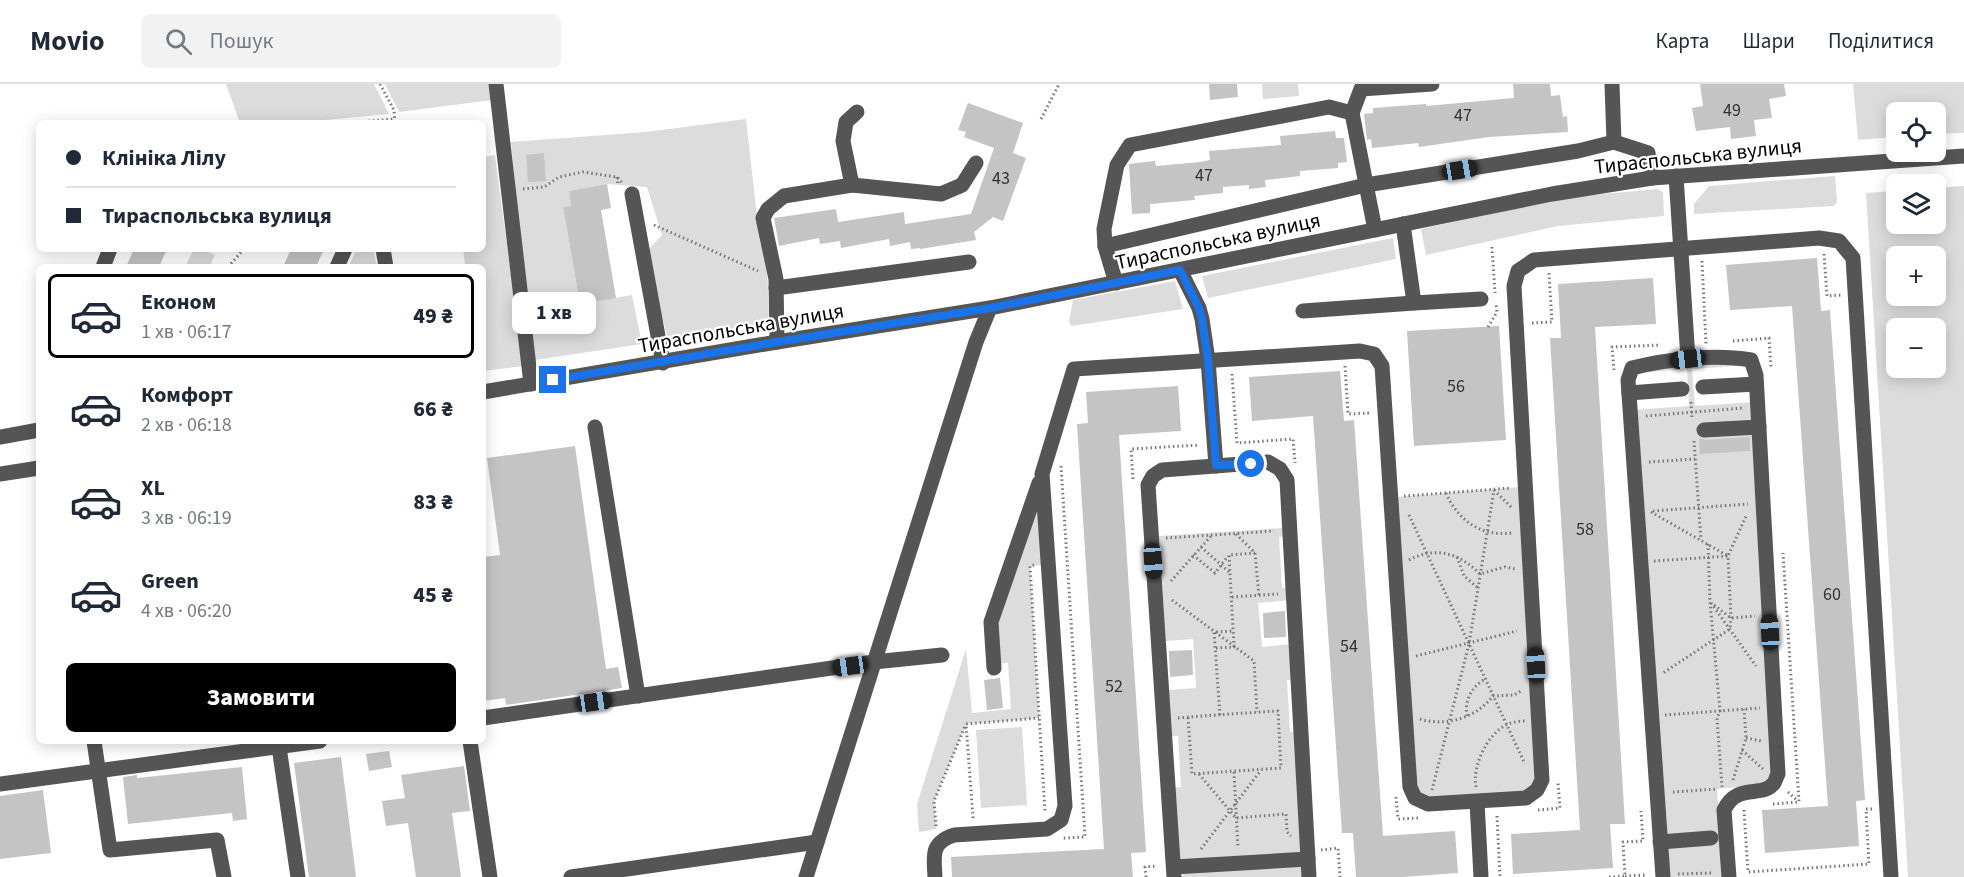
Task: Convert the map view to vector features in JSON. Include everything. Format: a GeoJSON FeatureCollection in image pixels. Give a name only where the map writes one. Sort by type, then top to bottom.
{"type":"FeatureCollection","features":[{"type":"Feature","properties":{"kind":"street"},"geometry":{"type":"LineString","coordinates":[[496,84],[531,384]]}},
{"type":"Feature","properties":{"kind":"street"},"geometry":{"type":"LineString","coordinates":[[1375,230],[1352,113],[1361,89],[1432,84]]}},
{"type":"Feature","properties":{"kind":"street"},"geometry":{"type":"LineString","coordinates":[[1612,84],[1614,142]]}},
{"type":"Feature","properties":{"kind":"street"},"geometry":{"type":"LineString","coordinates":[[1116,284],[1105,246],[1104,229],[1117,165],[1130,145],[1329,107],[1352,113]]}},
{"type":"Feature","properties":{"kind":"street"},"geometry":{"type":"LineString","coordinates":[[852,185],[843,141],[846,122],[857,112]]}},
{"type":"Feature","properties":{"kind":"street"},"geometry":{"type":"LineString","coordinates":[[1105,246],[1366,185],[1614,142],[1648,153],[1652,178]]}},
{"type":"Feature","properties":{"kind":"street","name":"Тираспольська вулиця"},"geometry":{"type":"LineString","coordinates":[[486,392],[990,308],[1552,194],[1652,178],[1964,156]]}},
{"type":"Feature","properties":{"kind":"street"},"geometry":{"type":"LineString","coordinates":[[777,342],[776,284],[763,218],[768,209],[784,196],[852,185],[941,194],[962,185],[976,163]]}},
{"type":"Feature","properties":{"kind":"street"},"geometry":{"type":"LineString","coordinates":[[1676,176],[1688,359]]}},
{"type":"Feature","properties":{"kind":"street"},"geometry":{"type":"LineString","coordinates":[[632,194],[663,363]]}},
{"type":"Feature","properties":{"kind":"street"},"geometry":{"type":"LineString","coordinates":[[1403,224],[1413,303]]}},
{"type":"Feature","properties":{"kind":"street"},"geometry":{"type":"LineString","coordinates":[[994,668],[991,622],[1042,474],[1074,369],[1360,351],[1374,354],[1383,366],[1396,497],[1402,660],[1410,787],[1415,798],[1428,804],[1477,798],[1526,798],[1537,790],[1542,780],[1514,286],[1518,271],[1534,260],[1819,238],[1839,241],[1853,258],[1891,877]]}},
{"type":"Feature","properties":{"kind":"street"},"geometry":{"type":"LineString","coordinates":[[776,284],[969,262]]}},
{"type":"Feature","properties":{"kind":"street"},"geometry":{"type":"LineString","coordinates":[[1180,270],[1199,308],[1208,360],[1216,465]]}},
{"type":"Feature","properties":{"kind":"street"},"geometry":{"type":"LineString","coordinates":[[1303,311],[1481,299]]}},
{"type":"Feature","properties":{"kind":"street"},"geometry":{"type":"LineString","coordinates":[[806,877],[976,342],[990,308]]}},
{"type":"Feature","properties":{"kind":"street"},"geometry":{"type":"LineString","coordinates":[[1663,876],[1641,562],[1644,512],[1634,464],[1628,380],[1632,368],[1688,359],[1737,358],[1751,360],[1756,384],[1778,774],[1774,783],[1767,789],[1740,793],[1728,801],[1724,810],[1729,875]]}},
{"type":"Feature","properties":{"kind":"street"},"geometry":{"type":"LineString","coordinates":[[1703,387],[1756,384]]}},
{"type":"Feature","properties":{"kind":"street"},"geometry":{"type":"LineString","coordinates":[[1629,393],[1686,395]]}},
{"type":"Feature","properties":{"kind":"street"},"geometry":{"type":"LineString","coordinates":[[595,427],[638,696]]}},
{"type":"Feature","properties":{"kind":"street"},"geometry":{"type":"LineString","coordinates":[[1697,430],[1759,427]]}},
{"type":"Feature","properties":{"kind":"street"},"geometry":{"type":"LineString","coordinates":[[0,437],[36,431]]}},
{"type":"Feature","properties":{"kind":"street"},"geometry":{"type":"LineString","coordinates":[[1308,859],[1174,872],[1148,485],[1153,476],[1162,470],[1268,462],[1280,469],[1287,480],[1310,877]]}},
{"type":"Feature","properties":{"kind":"street"},"geometry":{"type":"LineString","coordinates":[[0,474],[36,468]]}},
{"type":"Feature","properties":{"kind":"street"},"geometry":{"type":"LineString","coordinates":[[935,877],[936,846],[943,839],[954,835],[1046,829],[1061,820],[1065,806],[1042,474]]}},
{"type":"Feature","properties":{"kind":"street"},"geometry":{"type":"LineString","coordinates":[[486,718],[874,662],[942,655]]}},
{"type":"Feature","properties":{"kind":"street"},"geometry":{"type":"LineString","coordinates":[[94,744],[110,850],[217,840],[224,877]]}},
{"type":"Feature","properties":{"kind":"street"},"geometry":{"type":"LineString","coordinates":[[0,784],[300,744]]}},
{"type":"Feature","properties":{"kind":"street"},"geometry":{"type":"LineString","coordinates":[[470,744],[490,877]]}},
{"type":"Feature","properties":{"kind":"street"},"geometry":{"type":"LineString","coordinates":[[279,747],[298,877]]}},
{"type":"Feature","properties":{"kind":"street"},"geometry":{"type":"LineString","coordinates":[[1477,798],[1481,877]]}},
{"type":"Feature","properties":{"kind":"street"},"geometry":{"type":"LineString","coordinates":[[1660,842],[1711,838]]}},
{"type":"Feature","properties":{"kind":"street"},"geometry":{"type":"LineString","coordinates":[[571,877],[817,843]]}},
{"type":"Feature","properties":{"kind":"path"},"geometry":{"type":"LineString","coordinates":[[380,84],[394,110],[395,120]]}},
{"type":"Feature","properties":{"kind":"path"},"geometry":{"type":"LineString","coordinates":[[1041,119],[1059,84]]}},
{"type":"Feature","properties":{"kind":"path"},"geometry":{"type":"LineString","coordinates":[[509,190],[544,187],[559,177],[583,172],[616,177],[632,194]]}},
{"type":"Feature","properties":{"kind":"path"},"geometry":{"type":"LineString","coordinates":[[636,217],[776,284]]}},
{"type":"Feature","properties":{"kind":"path"},"geometry":{"type":"LineString","coordinates":[[1488,327],[1497,312],[1492,247]]}},
{"type":"Feature","properties":{"kind":"path"},"geometry":{"type":"LineString","coordinates":[[231,264],[241,252]]}},
{"type":"Feature","properties":{"kind":"path"},"geometry":{"type":"LineString","coordinates":[[1813,254],[1824,253],[1827,296],[1844,295]]}},
{"type":"Feature","properties":{"kind":"path"},"geometry":{"type":"LineString","coordinates":[[1707,342],[1701,261],[1713,260]]}},
{"type":"Feature","properties":{"kind":"path"},"geometry":{"type":"LineString","coordinates":[[1530,323],[1552,322],[1549,273]]}},
{"type":"Feature","properties":{"kind":"path"},"geometry":{"type":"LineString","coordinates":[[1728,341],[1769,338],[1771,374]]}},
{"type":"Feature","properties":{"kind":"path"},"geometry":{"type":"LineString","coordinates":[[1686,395],[1697,430],[1695,459],[1701,540]]}},
{"type":"Feature","properties":{"kind":"path"},"geometry":{"type":"LineString","coordinates":[[1636,416],[1743,408]]}},
{"type":"Feature","properties":{"kind":"path"},"geometry":{"type":"LineString","coordinates":[[1048,564],[1030,566],[1046,839],[1085,837],[1061,459]]}},
{"type":"Feature","properties":{"kind":"path"},"geometry":{"type":"LineString","coordinates":[[1634,464],[1695,459]]}},
{"type":"Feature","properties":{"kind":"path"},"geometry":{"type":"LineString","coordinates":[[1526,487],[1396,497],[1426,552],[1546,809]]}},
{"type":"Feature","properties":{"kind":"path"},"geometry":{"type":"LineString","coordinates":[[1494,490],[1515,511]]}},
{"type":"Feature","properties":{"kind":"path"},"geometry":{"type":"LineString","coordinates":[[1430,798],[1469,644],[1494,490]]}},
{"type":"Feature","properties":{"kind":"path"},"geometry":{"type":"LineString","coordinates":[[1446,493],[1456,512],[1474,527],[1499,535],[1512,533]]}},
{"type":"Feature","properties":{"kind":"path"},"geometry":{"type":"LineString","coordinates":[[1644,512],[1751,504],[1728,556],[1730,630]]}},
{"type":"Feature","properties":{"kind":"path"},"geometry":{"type":"LineString","coordinates":[[1644,512],[1728,556]]}},
{"type":"Feature","properties":{"kind":"path"},"geometry":{"type":"LineString","coordinates":[[1152,539],[1290,530]]}},
{"type":"Feature","properties":{"kind":"path"},"geometry":{"type":"LineString","coordinates":[[1236,534],[1255,553],[1259,596]]}},
{"type":"Feature","properties":{"kind":"path"},"geometry":{"type":"LineString","coordinates":[[1167,586],[1211,536]]}},
{"type":"Feature","properties":{"kind":"path"},"geometry":{"type":"LineString","coordinates":[[1708,544],[1710,602],[1720,711],[1717,718],[1722,789]]}},
{"type":"Feature","properties":{"kind":"path"},"geometry":{"type":"LineString","coordinates":[[1201,548],[1230,573]]}},
{"type":"Feature","properties":{"kind":"path"},"geometry":{"type":"LineString","coordinates":[[1766,804],[1799,802],[1783,548]]}},
{"type":"Feature","properties":{"kind":"path"},"geometry":{"type":"LineString","coordinates":[[1401,566],[1408,560],[1426,552],[1443,553],[1470,563],[1480,574]]}},
{"type":"Feature","properties":{"kind":"path"},"geometry":{"type":"LineString","coordinates":[[1193,555],[1215,573],[1229,555],[1255,553]]}},
{"type":"Feature","properties":{"kind":"path"},"geometry":{"type":"LineString","coordinates":[[1229,555],[1234,647]]}},
{"type":"Feature","properties":{"kind":"path"},"geometry":{"type":"LineString","coordinates":[[1641,562],[1728,556]]}},
{"type":"Feature","properties":{"kind":"path"},"geometry":{"type":"LineString","coordinates":[[1457,557],[1464,576],[1478,588]]}},
{"type":"Feature","properties":{"kind":"path"},"geometry":{"type":"LineString","coordinates":[[1480,574],[1504,567],[1517,570]]}},
{"type":"Feature","properties":{"kind":"path"},"geometry":{"type":"LineString","coordinates":[[1232,597],[1293,593]]}},
{"type":"Feature","properties":{"kind":"path"},"geometry":{"type":"LineString","coordinates":[[1166,595],[1254,661],[1257,712]]}},
{"type":"Feature","properties":{"kind":"path"},"geometry":{"type":"LineString","coordinates":[[1710,602],[1773,689],[1792,687]]}},
{"type":"Feature","properties":{"kind":"path"},"geometry":{"type":"LineString","coordinates":[[1710,602],[1731,618]]}},
{"type":"Feature","properties":{"kind":"path"},"geometry":{"type":"LineString","coordinates":[[1402,660],[1534,627]]}},
{"type":"Feature","properties":{"kind":"path"},"geometry":{"type":"LineString","coordinates":[[1649,682],[1730,630]]}},
{"type":"Feature","properties":{"kind":"path"},"geometry":{"type":"LineString","coordinates":[[1214,632],[1233,631]]}},
{"type":"Feature","properties":{"kind":"path"},"geometry":{"type":"LineString","coordinates":[[1214,632],[1220,715]]}},
{"type":"Feature","properties":{"kind":"path"},"geometry":{"type":"LineString","coordinates":[[1216,648],[1234,647]]}},
{"type":"Feature","properties":{"kind":"path"},"geometry":{"type":"LineString","coordinates":[[1467,716],[1468,699],[1473,689],[1485,679]]}},
{"type":"Feature","properties":{"kind":"path"},"geometry":{"type":"LineString","coordinates":[[1419,718],[1426,721],[1449,722],[1467,716],[1486,705],[1493,696],[1514,695],[1525,689]]}},
{"type":"Feature","properties":{"kind":"path"},"geometry":{"type":"LineString","coordinates":[[1651,716],[1774,706]]}},
{"type":"Feature","properties":{"kind":"path"},"geometry":{"type":"LineString","coordinates":[[1731,788],[1746,738],[1744,709]]}},
{"type":"Feature","properties":{"kind":"path"},"geometry":{"type":"LineString","coordinates":[[1278,711],[1281,768],[1192,774],[1188,717],[1257,712],[1278,711]]}},
{"type":"Feature","properties":{"kind":"path"},"geometry":{"type":"LineString","coordinates":[[966,724],[1077,715]]}},
{"type":"Feature","properties":{"kind":"path"},"geometry":{"type":"LineString","coordinates":[[1477,798],[1475,783],[1480,757],[1498,731],[1515,722],[1533,722]]}},
{"type":"Feature","properties":{"kind":"path"},"geometry":{"type":"LineString","coordinates":[[966,724],[973,826]]}},
{"type":"Feature","properties":{"kind":"path"},"geometry":{"type":"LineString","coordinates":[[936,829],[934,801],[966,724]]}},
{"type":"Feature","properties":{"kind":"path"},"geometry":{"type":"LineString","coordinates":[[1200,850],[1262,770]]}},
{"type":"Feature","properties":{"kind":"path"},"geometry":{"type":"LineString","coordinates":[[1234,772],[1238,848]]}},
{"type":"Feature","properties":{"kind":"path"},"geometry":{"type":"LineString","coordinates":[[1536,810],[1560,808],[1558,773]]}},
{"type":"Feature","properties":{"kind":"path"},"geometry":{"type":"LineString","coordinates":[[1199,774],[1236,818]]}},
{"type":"Feature","properties":{"kind":"path"},"geometry":{"type":"LineString","coordinates":[[1744,806],[1748,872]]}},
{"type":"Feature","properties":{"kind":"path"},"geometry":{"type":"LineString","coordinates":[[1625,876],[1729,875],[1869,864],[1866,809],[1878,808]]}},
{"type":"Feature","properties":{"kind":"path"},"geometry":{"type":"LineString","coordinates":[[1496,812],[1500,877]]}},
{"type":"Feature","properties":{"kind":"path"},"geometry":{"type":"LineString","coordinates":[[1236,818],[1286,814],[1287,832],[1293,838]]}},
{"type":"Feature","properties":{"kind":"shaded area"},"geometry":{"type":"Polygon","coordinates":[[[226,84],[374,84],[389,114],[325,120],[239,120],[226,84]]]}},
{"type":"Feature","properties":{"kind":"shaded area"},"geometry":{"type":"Polygon","coordinates":[[[385,84],[490,84],[492,100],[399,112],[385,84]]]}},
{"type":"Feature","properties":{"kind":"shaded area"},"geometry":{"type":"Polygon","coordinates":[[[1262,84],[1298,84],[1299,96],[1263,99],[1262,84]]]}},
{"type":"Feature","properties":{"kind":"shaded area"},"geometry":{"type":"Polygon","coordinates":[[[1853,84],[1964,84],[1964,133],[1946,134],[1946,102],[1886,102],[1886,138],[1858,140],[1853,84]]]}},
{"type":"Feature","properties":{"kind":"shaded area"},"geometry":{"type":"Polygon","coordinates":[[[746,119],[756,208],[767,263],[769,322],[668,340],[646,252],[662,235],[647,187],[607,184],[569,191],[571,206],[563,207],[580,304],[632,295],[642,344],[535,360],[521,253],[511,142],[646,132],[746,119]]]}},
{"type":"Feature","properties":{"kind":"shaded area"},"geometry":{"type":"Polygon","coordinates":[[[495,155],[523,366],[486,371],[486,264],[465,264],[463,252],[486,252],[486,156],[495,155]]]}},
{"type":"Feature","properties":{"kind":"shaded area"},"geometry":{"type":"Polygon","coordinates":[[[1835,176],[1837,202],[1834,206],[1694,214],[1694,204],[1709,186],[1835,176]]]}},
{"type":"Feature","properties":{"kind":"shaded area"},"geometry":{"type":"Polygon","coordinates":[[[1964,186],[1964,877],[1908,877],[1866,193],[1886,192],[1886,234],[1946,234],[1946,187],[1964,186]]]}},
{"type":"Feature","properties":{"kind":"shaded area"},"geometry":{"type":"Polygon","coordinates":[[[1658,189],[1663,192],[1664,216],[1558,226],[1426,255],[1421,229],[1569,197],[1658,189]]]}},
{"type":"Feature","properties":{"kind":"shaded area"},"geometry":{"type":"Polygon","coordinates":[[[1393,238],[1396,259],[1208,298],[1202,276],[1393,238]]]}},
{"type":"Feature","properties":{"kind":"shaded area"},"geometry":{"type":"Polygon","coordinates":[[[192,252],[208,252],[215,255],[210,264],[186,264],[192,252]]]}},
{"type":"Feature","properties":{"kind":"shaded area"},"geometry":{"type":"Polygon","coordinates":[[[356,252],[374,252],[376,264],[350,264],[356,252]]]}},
{"type":"Feature","properties":{"kind":"shaded area"},"geometry":{"type":"Polygon","coordinates":[[[1175,281],[1183,309],[1072,326],[1069,322],[1073,300],[1175,281]]]}},
{"type":"Feature","properties":{"kind":"shaded area"},"geometry":{"type":"Polygon","coordinates":[[[1749,363],[1750,365],[1692,369],[1695,406],[1754,402],[1775,772],[1765,785],[1717,789],[1723,877],[1668,877],[1632,410],[1689,406],[1687,369],[1633,373],[1686,365],[1749,363]]]}},
{"type":"Feature","properties":{"kind":"shaded area"},"geometry":{"type":"Polygon","coordinates":[[[1520,487],[1537,779],[1526,792],[1430,798],[1420,793],[1415,783],[1396,497],[1520,487]]]}},
{"type":"Feature","properties":{"kind":"shaded area"},"geometry":{"type":"Polygon","coordinates":[[[1034,513],[1041,514],[1044,565],[1030,566],[1039,718],[966,724],[934,801],[936,829],[919,832],[917,804],[966,649],[972,713],[1011,709],[1008,663],[1001,663],[997,622],[1034,513]]]}},
{"type":"Feature","properties":{"kind":"shaded area"},"geometry":{"type":"Polygon","coordinates":[[[1283,528],[1287,536],[1279,537],[1282,588],[1290,588],[1290,600],[1258,603],[1262,647],[1292,644],[1293,680],[1287,680],[1290,732],[1298,731],[1304,851],[1299,855],[1182,863],[1179,858],[1174,788],[1181,787],[1178,736],[1171,736],[1168,690],[1196,688],[1193,639],[1166,641],[1159,536],[1283,528]]]}},
{"type":"Feature","properties":{"kind":"shaded area"},"geometry":{"type":"Polygon","coordinates":[[[1022,727],[1027,805],[981,808],[976,730],[1022,727]]]}},
{"type":"Feature","properties":{"kind":"shaded area"},"geometry":{"type":"Polygon","coordinates":[[[1296,864],[1303,867],[1304,877],[1180,877],[1188,871],[1296,864]]]}},
{"type":"Feature","properties":{"kind":"building"},"geometry":{"type":"Polygon","coordinates":[[[1209,84],[1237,84],[1238,97],[1210,100],[1209,84]]]}},
{"type":"Feature","properties":{"kind":"building"},"geometry":{"type":"Polygon","coordinates":[[[1513,84],[1550,84],[1551,96],[1560,95],[1563,117],[1567,116],[1568,132],[1489,137],[1419,147],[1418,143],[1372,148],[1371,139],[1367,140],[1364,114],[1373,113],[1373,108],[1514,98],[1513,84]]]}},
{"type":"Feature","properties":{"kind":"building"},"geometry":{"type":"Polygon","coordinates":[[[1700,84],[1784,84],[1786,96],[1769,99],[1772,118],[1754,120],[1756,136],[1731,139],[1730,127],[1696,131],[1692,108],[1703,106],[1700,84]]]}},
{"type":"Feature","properties":{"kind":"building"},"geometry":{"type":"Polygon","coordinates":[[[968,103],[1023,123],[1013,153],[1026,158],[1003,221],[993,217],[974,232],[976,240],[920,249],[911,249],[910,242],[890,246],[889,239],[841,248],[840,241],[820,244],[819,238],[779,246],[774,218],[836,209],[838,222],[904,212],[905,224],[971,214],[994,148],[964,137],[966,132],[958,130],[968,103]]]}},
{"type":"Feature","properties":{"kind":"building"},"geometry":{"type":"Polygon","coordinates":[[[1335,131],[1336,138],[1344,138],[1347,162],[1338,163],[1338,168],[1300,171],[1300,176],[1265,180],[1266,187],[1249,189],[1249,185],[1223,187],[1223,193],[1194,196],[1195,200],[1150,204],[1150,213],[1132,214],[1129,164],[1155,161],[1156,166],[1200,162],[1210,160],[1209,151],[1281,145],[1280,136],[1335,131]]]}},
{"type":"Feature","properties":{"kind":"building"},"geometry":{"type":"Polygon","coordinates":[[[544,153],[546,181],[528,182],[526,155],[544,153]]]}},
{"type":"Feature","properties":{"kind":"building"},"geometry":{"type":"Polygon","coordinates":[[[607,184],[611,208],[601,210],[616,298],[580,304],[563,207],[571,206],[569,191],[607,184]]]}},
{"type":"Feature","properties":{"kind":"building"},"geometry":{"type":"Polygon","coordinates":[[[133,252],[166,252],[160,264],[127,264],[133,252]]]}},
{"type":"Feature","properties":{"kind":"building"},"geometry":{"type":"Polygon","coordinates":[[[290,252],[323,252],[317,264],[284,264],[290,252]]]}},
{"type":"Feature","properties":{"kind":"building"},"geometry":{"type":"Polygon","coordinates":[[[1817,258],[1821,311],[1830,310],[1865,800],[1856,801],[1859,846],[1765,853],[1762,810],[1828,806],[1792,306],[1730,310],[1726,265],[1817,258]]]}},
{"type":"Feature","properties":{"kind":"building"},"geometry":{"type":"Polygon","coordinates":[[[1653,278],[1656,324],[1595,327],[1625,824],[1610,824],[1613,868],[1513,874],[1511,834],[1580,830],[1550,338],[1561,338],[1558,284],[1653,278]]]}},
{"type":"Feature","properties":{"kind":"building"},"geometry":{"type":"Polygon","coordinates":[[[1499,326],[1506,440],[1414,446],[1407,331],[1499,326]]]}},
{"type":"Feature","properties":{"kind":"building"},"geometry":{"type":"Polygon","coordinates":[[[1340,371],[1344,421],[1354,420],[1383,836],[1455,831],[1458,873],[1402,877],[1356,877],[1353,833],[1342,833],[1313,416],[1252,421],[1249,377],[1340,371]]]}},
{"type":"Feature","properties":{"kind":"building"},"geometry":{"type":"Polygon","coordinates":[[[1178,386],[1181,431],[1119,435],[1146,852],[1131,853],[1133,877],[952,877],[951,857],[1104,849],[1077,424],[1088,423],[1086,392],[1178,386]]]}},
{"type":"Feature","properties":{"kind":"building"},"geometry":{"type":"Polygon","coordinates":[[[1750,437],[1750,451],[1700,454],[1699,438],[1705,440],[1750,437]]]}},
{"type":"Feature","properties":{"kind":"building"},"geometry":{"type":"Polygon","coordinates":[[[575,446],[606,669],[618,667],[622,688],[506,705],[505,698],[486,701],[486,557],[500,555],[487,458],[575,446]]]}},
{"type":"Feature","properties":{"kind":"building"},"geometry":{"type":"Polygon","coordinates":[[[1285,611],[1286,637],[1264,638],[1263,613],[1285,611]]]}},
{"type":"Feature","properties":{"kind":"building"},"geometry":{"type":"Polygon","coordinates":[[[1192,650],[1193,675],[1170,677],[1169,651],[1192,650]]]}},
{"type":"Feature","properties":{"kind":"building"},"geometry":{"type":"Polygon","coordinates":[[[1000,678],[1003,708],[987,710],[984,680],[1000,678]]]}},
{"type":"Feature","properties":{"kind":"building"},"geometry":{"type":"Polygon","coordinates":[[[389,751],[392,767],[369,771],[366,754],[389,751]]]}},
{"type":"Feature","properties":{"kind":"building"},"geometry":{"type":"Polygon","coordinates":[[[341,757],[356,877],[309,877],[294,763],[341,757]]]}},
{"type":"Feature","properties":{"kind":"building"},"geometry":{"type":"Polygon","coordinates":[[[464,766],[470,811],[452,813],[461,877],[416,877],[408,823],[386,826],[382,801],[405,798],[401,775],[464,766]]]}},
{"type":"Feature","properties":{"kind":"building"},"geometry":{"type":"Polygon","coordinates":[[[242,767],[247,819],[233,821],[232,813],[128,824],[123,777],[137,775],[137,778],[242,767]]]}},
{"type":"Feature","properties":{"kind":"building"},"geometry":{"type":"Polygon","coordinates":[[[43,790],[51,853],[0,859],[0,796],[43,790]]]}},
{"type":"Feature","properties":{"kind":"route"},"geometry":{"type":"LineString","coordinates":[[553,380],[990,308],[1180,270],[1202,319],[1208,360],[1216,465],[1251,464]]}}]}
